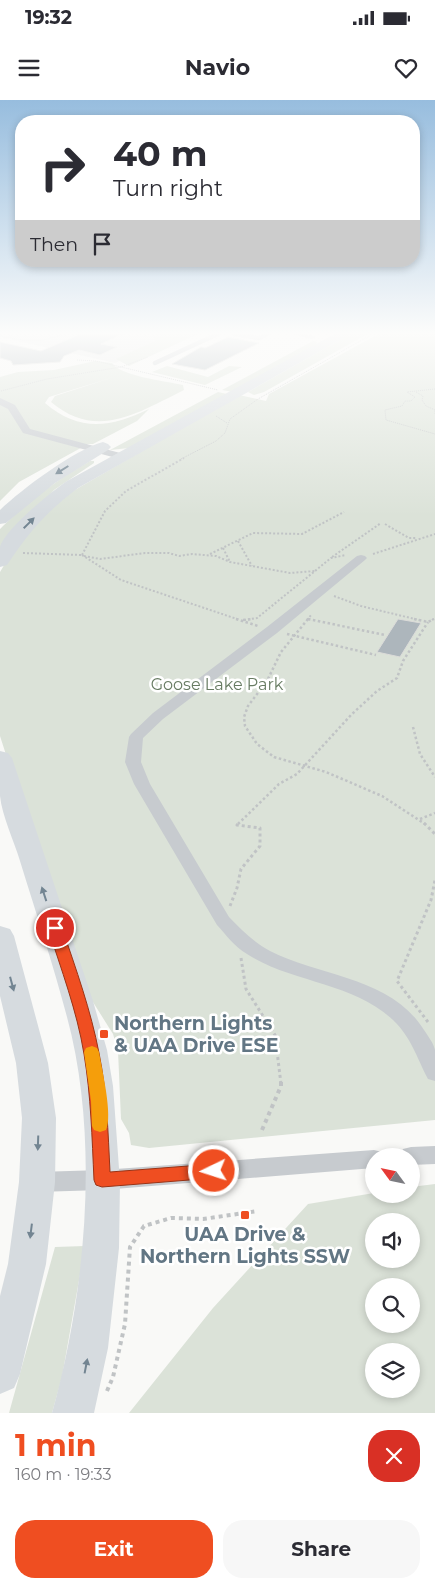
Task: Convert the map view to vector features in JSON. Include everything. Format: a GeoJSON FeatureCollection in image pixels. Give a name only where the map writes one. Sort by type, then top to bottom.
{"type":"FeatureCollection","features":[{"type":"Feature","properties":{"kind":"main road"},"geometry":{"type":"LineString","coordinates":[[0,561],[23,529],[54,500],[117,448],[218,393]]}},
{"type":"Feature","properties":{"kind":"main road"},"geometry":{"type":"LineString","coordinates":[[0,519],[37,486],[98,450],[117,448]]}},
{"type":"Feature","properties":{"kind":"main road"},"geometry":{"type":"LineString","coordinates":[[0,758],[80,1004],[92,1052],[99,1101],[102,1239],[97,1300],[85,1371],[73,1413]]}},
{"type":"Feature","properties":{"kind":"main road"},"geometry":{"type":"LineString","coordinates":[[0,936],[32,1063],[38,1118],[36,1182],[27,1264],[0,1374]]}},
{"type":"Feature","properties":{"kind":"street"},"geometry":{"type":"LineString","coordinates":[[0,402],[12,407],[26,431],[98,450]]}},
{"type":"Feature","properties":{"kind":"street"},"geometry":{"type":"LineString","coordinates":[[362,558],[272,630],[158,716],[136,738],[133,762],[142,784],[224,921],[244,943],[259,954],[279,963],[357,987],[385,1002],[408,1021],[428,1050],[435,1073]]}},
{"type":"Feature","properties":{"kind":"street"},"geometry":{"type":"LineString","coordinates":[[420,1155],[435,1154]]}},
{"type":"Feature","properties":{"kind":"street"},"geometry":{"type":"LineString","coordinates":[[36,1182],[102,1180],[365,1160]]}},
{"type":"Feature","properties":{"kind":"path"},"geometry":{"type":"LineString","coordinates":[[83,556],[105,511],[126,491],[155,473],[216,441],[225,433],[230,419],[268,393]]}},
{"type":"Feature","properties":{"kind":"path"},"geometry":{"type":"LineString","coordinates":[[409,393],[415,397],[411,401],[405,401],[402,406],[386,410],[386,420],[435,434]]}},
{"type":"Feature","properties":{"kind":"path"},"geometry":{"type":"LineString","coordinates":[[419,393],[424,396],[422,400],[426,406],[435,410],[435,414]]}},
{"type":"Feature","properties":{"kind":"path"},"geometry":{"type":"LineString","coordinates":[[208,555],[253,533],[302,534],[344,512]]}},
{"type":"Feature","properties":{"kind":"path"},"geometry":{"type":"LineString","coordinates":[[242,620],[257,618],[315,570],[381,523]]}},
{"type":"Feature","properties":{"kind":"path"},"geometry":{"type":"LineString","coordinates":[[385,524],[409,538],[418,538]]}},
{"type":"Feature","properties":{"kind":"path"},"geometry":{"type":"LineString","coordinates":[[331,558],[347,555],[362,558],[418,538],[435,534]]}},
{"type":"Feature","properties":{"kind":"path"},"geometry":{"type":"LineString","coordinates":[[238,541],[252,566]]}},
{"type":"Feature","properties":{"kind":"path"},"geometry":{"type":"LineString","coordinates":[[223,548],[230,562]]}},
{"type":"Feature","properties":{"kind":"path"},"geometry":{"type":"LineString","coordinates":[[30,554],[83,556],[100,559],[145,553],[169,553],[179,556],[192,554],[216,556],[230,562],[290,573],[315,570]]}},
{"type":"Feature","properties":{"kind":"path"},"geometry":{"type":"LineString","coordinates":[[83,556],[121,580],[272,630],[376,655]]}},
{"type":"Feature","properties":{"kind":"path"},"geometry":{"type":"LineString","coordinates":[[327,602],[335,595],[361,606],[428,622]]}},
{"type":"Feature","properties":{"kind":"path"},"geometry":{"type":"LineString","coordinates":[[314,613],[281,652],[267,681],[248,706],[244,717],[245,726],[257,744],[274,757],[326,772],[382,796],[420,819],[435,834]]}},
{"type":"Feature","properties":{"kind":"path"},"geometry":{"type":"LineString","coordinates":[[230,928],[230,906],[237,888],[241,869],[260,846],[260,828],[237,825],[279,784],[297,774],[303,765],[370,697],[397,678],[403,661],[428,622],[435,618]]}},
{"type":"Feature","properties":{"kind":"path"},"geometry":{"type":"LineString","coordinates":[[308,619],[385,635]]}},
{"type":"Feature","properties":{"kind":"path"},"geometry":{"type":"LineString","coordinates":[[413,727],[414,738],[422,760],[435,777]]}},
{"type":"Feature","properties":{"kind":"path"},"geometry":{"type":"LineString","coordinates":[[420,819],[435,813]]}},
{"type":"Feature","properties":{"kind":"path"},"geometry":{"type":"LineString","coordinates":[[431,1025],[397,981],[431,900],[435,880]]}},
{"type":"Feature","properties":{"kind":"path"},"geometry":{"type":"LineString","coordinates":[[244,943],[241,957],[246,989],[275,1035],[281,1086],[262,1130]]}},
{"type":"Feature","properties":{"kind":"path"},"geometry":{"type":"LineString","coordinates":[[105,1395],[113,1377],[125,1324],[130,1247],[144,1226],[171,1218],[204,1219],[258,1211]]}},
{"type":"Feature","properties":{"kind":"green space"},"geometry":{"type":"Polygon","coordinates":[[[0,393],[61,393],[49,397],[45,403],[70,419],[83,423],[108,423],[149,409],[137,421],[93,444],[88,444],[19,482],[0,501],[0,393]]]}},
{"type":"Feature","properties":{"kind":"green space"},"geometry":{"type":"Polygon","coordinates":[[[63,393],[178,393],[134,414],[118,419],[101,421],[85,420],[68,414],[51,402],[55,396],[63,393]]]}},
{"type":"Feature","properties":{"kind":"green space"},"geometry":{"type":"Polygon","coordinates":[[[216,393],[227,394],[129,448],[110,450],[216,393]]]}},
{"type":"Feature","properties":{"kind":"green space","name":"Goose Lake Park"},"geometry":{"type":"Polygon","coordinates":[[[435,393],[435,1120],[149,1148],[131,1145],[129,1133],[121,1119],[118,1051],[113,1034],[81,983],[70,954],[0,736],[0,572],[15,547],[61,498],[239,395],[266,401],[269,394],[435,393]]]}},
{"type":"Feature","properties":{"kind":"green space"},"geometry":{"type":"Polygon","coordinates":[[[90,461],[94,461],[94,463],[54,490],[0,551],[0,529],[23,507],[45,490],[90,461]]]}},
{"type":"Feature","properties":{"kind":"green space"},"geometry":{"type":"Polygon","coordinates":[[[435,1184],[435,1413],[129,1413],[213,1308],[308,1204],[365,1194],[365,1203],[420,1203],[420,1186],[435,1184]]]}},
{"type":"Feature","properties":{"kind":"green space"},"geometry":{"type":"Polygon","coordinates":[[[85,1246],[62,1377],[52,1413],[9,1413],[55,1247],[85,1246]]]}},
{"type":"Feature","properties":{"kind":"building"},"geometry":{"type":"Polygon","coordinates":[[[398,619],[421,623],[400,657],[377,652],[398,619]]]}},
{"type":"Feature","properties":{"kind":"slow traffic"},"geometry":{"type":"LineString","coordinates":[[92,1052],[99,1101],[100,1126]]}},
{"type":"Feature","properties":{"kind":"place","name":"Northern Lights & UAA Drive ESE"},"geometry":{"type":"Point","coordinates":[104,1034]}},
{"type":"Feature","properties":{"kind":"place","name":"UAA Drive & Northern Lights SSW"},"geometry":{"type":"Point","coordinates":[245,1215]}},
{"type":"Feature","properties":{"kind":"route"},"geometry":{"type":"LineString","coordinates":[[55,928],[80,1004],[92,1052],[99,1101],[102,1180],[214,1171]]}}]}
